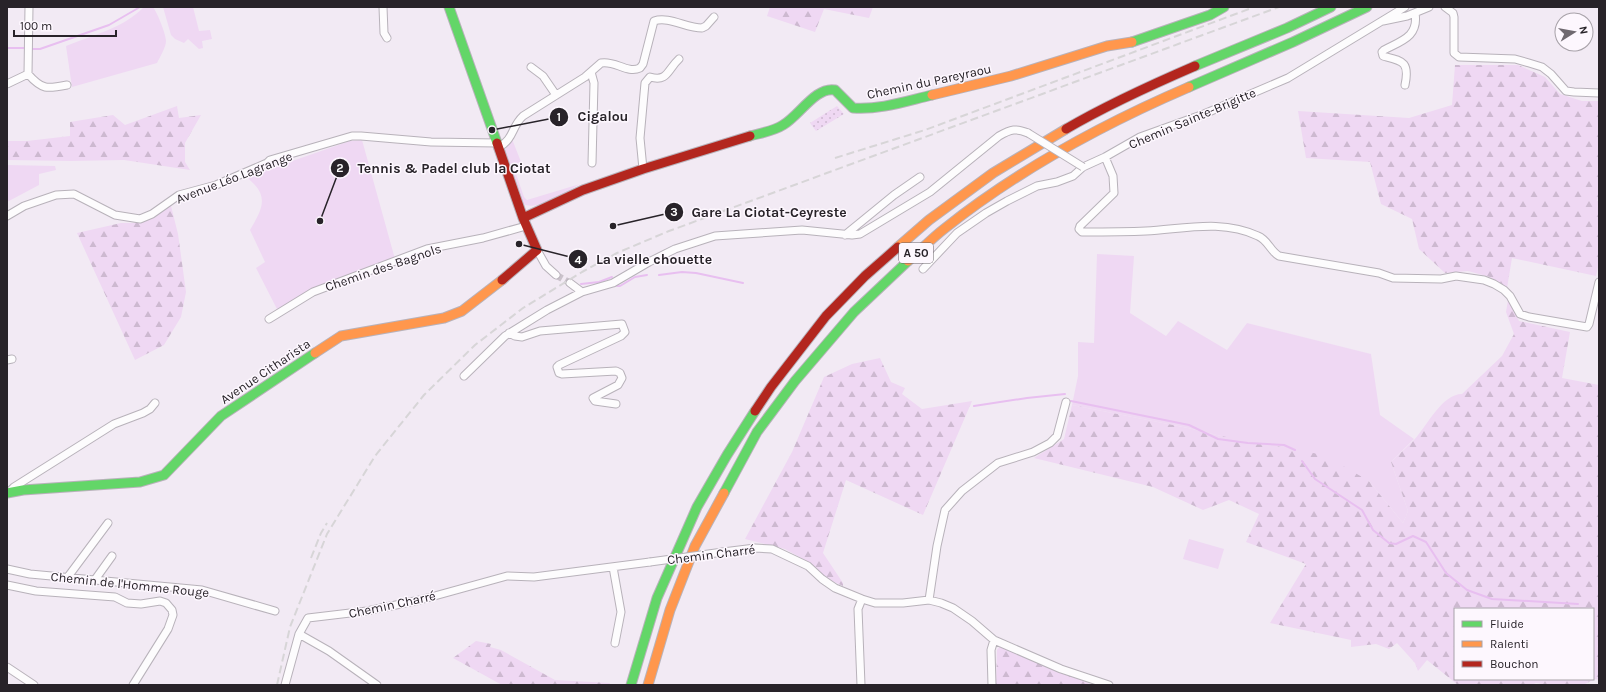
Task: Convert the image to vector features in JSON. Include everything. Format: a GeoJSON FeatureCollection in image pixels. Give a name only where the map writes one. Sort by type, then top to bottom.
{"type":"FeatureCollection","features":[{"type":"Feature","properties":{"kind":"main road"},"geometry":{"type":"LineString","coordinates":[[449,7],[524,222],[537,250]]}},
{"type":"Feature","properties":{"kind":"main road","name":"Chemin du Pareyraou"},"geometry":{"type":"LineString","coordinates":[[524,222],[582,190],[643,169],[782,126],[823,90],[838,90],[853,108],[878,108],[1006,78],[1107,46],[1130,43],[1210,15],[1224,7]]}},
{"type":"Feature","properties":{"kind":"main road","name":"A 50"},"geometry":{"type":"LineString","coordinates":[[631,685],[657,598],[697,507],[719,468],[771,386],[826,316],[865,276],[929,220],[993,173],[1097,111],[1164,79],[1287,28],[1331,7]]}},
{"type":"Feature","properties":{"kind":"main road","name":"A 50"},"geometry":{"type":"LineString","coordinates":[[648,685],[673,603],[695,546],[757,432],[795,381],[854,312],[882,284],[944,229],[1001,188],[1055,154],[1100,129],[1163,98],[1293,42],[1367,7]]}},
{"type":"Feature","properties":{"kind":"main road","name":"Avenue Citharista"},"geometry":{"type":"LineString","coordinates":[[8,493],[140,482],[164,475],[221,416],[341,336],[420,322],[455,314],[481,297],[537,250]]}},
{"type":"Feature","properties":{"kind":"street"},"geometry":{"type":"LineString","coordinates":[[29,7],[28,74],[36,83],[44,88],[67,85]]}},
{"type":"Feature","properties":{"kind":"street"},"geometry":{"type":"LineString","coordinates":[[383,7],[384,33],[387,38]]}},
{"type":"Feature","properties":{"kind":"street","name":"Chemin Sainte-Brigitte"},"geometry":{"type":"LineString","coordinates":[[923,268],[958,233],[986,213],[1037,186],[1057,182],[1073,176],[1083,167],[1105,157],[1140,137],[1204,114],[1288,78],[1405,7]]}},
{"type":"Feature","properties":{"kind":"street"},"geometry":{"type":"LineString","coordinates":[[1381,21],[1391,21],[1429,7]]}},
{"type":"Feature","properties":{"kind":"street"},"geometry":{"type":"LineString","coordinates":[[1445,7],[1453,13],[1454,53],[1459,57],[1515,59],[1542,67],[1547,70],[1566,91],[1599,92]]}},
{"type":"Feature","properties":{"kind":"street"},"geometry":{"type":"LineString","coordinates":[[1405,85],[1407,71],[1405,65],[1394,58],[1383,56],[1382,52],[1407,38],[1411,34],[1416,21],[1415,13]]}},
{"type":"Feature","properties":{"kind":"street"},"geometry":{"type":"LineString","coordinates":[[497,145],[511,138],[520,118],[591,72],[599,64],[604,62],[613,63],[630,70],[640,68],[643,64],[652,23],[655,20],[675,22],[702,28],[706,26],[714,16]]}},
{"type":"Feature","properties":{"kind":"street"},"geometry":{"type":"LineString","coordinates":[[643,169],[640,138],[645,83],[650,77],[657,80],[663,78],[679,59]]}},
{"type":"Feature","properties":{"kind":"street"},"geometry":{"type":"LineString","coordinates":[[531,67],[543,76],[556,95]]}},
{"type":"Feature","properties":{"kind":"street"},"geometry":{"type":"LineString","coordinates":[[591,72],[594,83],[592,163]]}},
{"type":"Feature","properties":{"kind":"street"},"geometry":{"type":"LineString","coordinates":[[7,84],[28,74]]}},
{"type":"Feature","properties":{"kind":"street"},"geometry":{"type":"LineString","coordinates":[[464,376],[509,334],[547,310],[582,292],[613,283],[675,249],[715,236],[802,230],[845,235],[860,234],[930,192],[999,136],[1008,131],[1018,129],[1028,133],[1083,167]]}},
{"type":"Feature","properties":{"kind":"street","name":"Avenue Léo Lagrange"},"geometry":{"type":"LineString","coordinates":[[7,216],[24,206],[56,195],[74,194],[115,215],[140,219],[152,214],[179,195],[216,186],[267,163],[270,160],[352,136],[497,145]]}},
{"type":"Feature","properties":{"kind":"street"},"geometry":{"type":"LineString","coordinates":[[1105,157],[1113,176],[1114,193],[1080,226],[1079,229],[1082,232],[1148,230],[1196,226],[1238,229],[1260,236],[1267,242],[1275,254],[1279,256],[1379,273],[1393,278],[1441,279],[1456,276],[1484,280],[1494,284],[1507,293],[1520,314],[1587,328],[1599,282]]}},
{"type":"Feature","properties":{"kind":"street"},"geometry":{"type":"LineString","coordinates":[[845,235],[894,195],[920,177]]}},
{"type":"Feature","properties":{"kind":"street","name":"Chemin des Bagnols"},"geometry":{"type":"LineString","coordinates":[[270,319],[313,292],[427,249],[483,238],[524,222]]}},
{"type":"Feature","properties":{"kind":"street"},"geometry":{"type":"LineString","coordinates":[[537,250],[546,266],[556,275]]}},
{"type":"Feature","properties":{"kind":"street"},"geometry":{"type":"LineString","coordinates":[[570,284],[582,292]]}},
{"type":"Feature","properties":{"kind":"street"},"geometry":{"type":"LineString","coordinates":[[509,334],[522,337],[540,331],[622,324],[625,328],[623,334],[557,367],[559,373],[562,374],[616,371],[620,373],[622,378],[618,385],[593,398],[596,401],[616,404]]}},
{"type":"Feature","properties":{"kind":"street"},"geometry":{"type":"LineString","coordinates":[[929,600],[937,546],[945,510],[962,491],[998,463],[1028,454],[1050,443],[1057,436],[1066,402]]}},
{"type":"Feature","properties":{"kind":"street"},"geometry":{"type":"LineString","coordinates":[[8,493],[14,487],[114,424],[143,413],[150,409],[155,403]]}},
{"type":"Feature","properties":{"kind":"street"},"geometry":{"type":"LineString","coordinates":[[61,592],[65,578],[108,523]]}},
{"type":"Feature","properties":{"kind":"street","name":"Chemin Charré"},"geometry":{"type":"LineString","coordinates":[[299,634],[308,618],[367,611],[420,600],[507,576],[534,577],[755,548],[772,550],[786,555],[808,566],[822,579],[835,588],[862,600],[875,603],[929,600],[953,608],[972,621],[994,640],[1061,669],[1109,685]]}},
{"type":"Feature","properties":{"kind":"street"},"geometry":{"type":"LineString","coordinates":[[94,580],[112,556]]}},
{"type":"Feature","properties":{"kind":"street"},"geometry":{"type":"LineString","coordinates":[[613,567],[621,612],[615,643]]}},
{"type":"Feature","properties":{"kind":"street","name":"Chemin de l'Homme Rouge"},"geometry":{"type":"LineString","coordinates":[[7,569],[30,574],[65,578],[202,590],[275,611]]}},
{"type":"Feature","properties":{"kind":"street"},"geometry":{"type":"LineString","coordinates":[[7,585],[36,590],[115,597],[127,603],[141,604],[160,601],[169,605],[172,610],[172,615],[168,629],[133,685]]}},
{"type":"Feature","properties":{"kind":"street"},"geometry":{"type":"LineString","coordinates":[[861,685],[858,609],[862,600]]}},
{"type":"Feature","properties":{"kind":"street"},"geometry":{"type":"LineString","coordinates":[[285,685],[299,634],[329,650],[377,685]]}},
{"type":"Feature","properties":{"kind":"street"},"geometry":{"type":"LineString","coordinates":[[992,685],[991,650],[994,640]]}},
{"type":"Feature","properties":{"kind":"street"},"geometry":{"type":"LineString","coordinates":[[7,667],[34,685]]}},
{"type":"Feature","properties":{"kind":"green space"},"geometry":{"type":"Polygon","coordinates":[[[144,7],[153,7],[157,13],[166,38],[163,52],[157,63],[72,87],[66,46],[117,26],[144,7]]]}},
{"type":"Feature","properties":{"kind":"green space"},"geometry":{"type":"Polygon","coordinates":[[[163,7],[193,7],[199,31],[210,30],[212,39],[202,41],[203,48],[199,49],[188,39],[184,43],[175,39],[171,35],[163,7]]]}},
{"type":"Feature","properties":{"kind":"green space"},"geometry":{"type":"Polygon","coordinates":[[[770,7],[873,7],[869,18],[824,9],[815,32],[767,16],[770,7]]]}},
{"type":"Feature","properties":{"kind":"green space"},"geometry":{"type":"Polygon","coordinates":[[[1455,65],[1518,65],[1545,77],[1560,94],[1582,101],[1599,101],[1599,194],[1597,201],[1599,201],[1599,263],[1596,276],[1512,258],[1507,288],[1490,277],[1468,271],[1445,273],[1419,249],[1412,219],[1381,204],[1370,162],[1306,158],[1298,111],[1409,118],[1452,105],[1455,65]]]}},
{"type":"Feature","properties":{"kind":"green space"},"geometry":{"type":"Polygon","coordinates":[[[177,106],[179,118],[201,115],[185,143],[185,162],[190,170],[124,160],[7,160],[7,141],[27,141],[70,136],[70,122],[113,115],[125,125],[177,106]]]}},
{"type":"Feature","properties":{"kind":"green space"},"geometry":{"type":"Polygon","coordinates":[[[837,106],[844,114],[816,131],[810,123],[837,106]]]}},
{"type":"Feature","properties":{"kind":"green space"},"geometry":{"type":"Polygon","coordinates":[[[511,139],[523,167],[514,168],[524,197],[527,200],[580,184],[543,203],[528,205],[521,203],[504,157],[505,150],[511,139]]]}},
{"type":"Feature","properties":{"kind":"green space"},"geometry":{"type":"Polygon","coordinates":[[[362,140],[395,259],[278,311],[256,268],[265,262],[250,230],[261,208],[262,202],[259,190],[246,177],[350,141],[362,140]]]}},
{"type":"Feature","properties":{"kind":"green space"},"geometry":{"type":"Polygon","coordinates":[[[7,165],[55,166],[56,170],[39,174],[39,185],[7,202],[7,165]]]}},
{"type":"Feature","properties":{"kind":"green space"},"geometry":{"type":"Polygon","coordinates":[[[171,206],[178,234],[186,292],[181,317],[164,345],[135,360],[77,233],[121,223],[141,223],[171,206]]]}},
{"type":"Feature","properties":{"kind":"green space"},"geometry":{"type":"Polygon","coordinates":[[[1097,254],[1134,256],[1130,313],[1166,336],[1178,321],[1227,350],[1247,323],[1371,354],[1380,415],[1414,439],[1391,462],[1408,511],[1403,523],[1369,481],[1221,436],[1072,405],[1078,376],[1078,342],[1094,343],[1097,254]]]}},
{"type":"Feature","properties":{"kind":"green space"},"geometry":{"type":"Polygon","coordinates":[[[1508,300],[1519,321],[1570,332],[1562,378],[1599,385],[1599,680],[1594,680],[1594,608],[1454,608],[1454,680],[1593,680],[1583,685],[1548,685],[1536,683],[1532,685],[1458,685],[1427,660],[1418,671],[1415,663],[1397,643],[1389,649],[1376,644],[1351,647],[1351,640],[1270,623],[1306,564],[1246,542],[1259,514],[1229,500],[1203,510],[1153,487],[1034,458],[1064,439],[1072,405],[1221,436],[1324,455],[1369,481],[1403,523],[1408,511],[1391,462],[1414,440],[1441,405],[1455,395],[1462,394],[1502,356],[1514,334],[1506,312],[1508,300]]]}},
{"type":"Feature","properties":{"kind":"green space"},"geometry":{"type":"Polygon","coordinates":[[[880,358],[891,382],[905,388],[902,394],[922,409],[972,401],[923,515],[846,480],[823,553],[843,583],[843,586],[828,579],[803,559],[785,549],[745,539],[792,452],[824,377],[852,364],[880,358]]]}},
{"type":"Feature","properties":{"kind":"green space"},"geometry":{"type":"Polygon","coordinates":[[[1189,539],[1224,549],[1218,569],[1183,559],[1189,539]]]}},
{"type":"Feature","properties":{"kind":"green space"},"geometry":{"type":"Polygon","coordinates":[[[476,641],[491,644],[490,647],[501,650],[555,680],[610,683],[609,685],[502,685],[453,658],[476,641]]]}},
{"type":"Feature","properties":{"kind":"green space"},"geometry":{"type":"Polygon","coordinates":[[[1001,645],[1092,685],[996,685],[997,650],[1001,645]]]}},
{"type":"Feature","properties":{"kind":"waterway"},"geometry":{"type":"LineString","coordinates":[[33,49],[40,49],[109,25],[140,7]]}},
{"type":"Feature","properties":{"kind":"waterway"},"geometry":{"type":"LineString","coordinates":[[7,48],[24,48]]}},
{"type":"Feature","properties":{"kind":"waterway"},"geometry":{"type":"LineString","coordinates":[[659,275],[682,272],[696,273],[743,283]]}},
{"type":"Feature","properties":{"kind":"waterway"},"geometry":{"type":"LineString","coordinates":[[617,286],[620,286],[635,277],[647,275]]}},
{"type":"Feature","properties":{"kind":"waterway"},"geometry":{"type":"LineString","coordinates":[[581,284],[599,282],[612,277]]}},
{"type":"Feature","properties":{"kind":"waterway"},"geometry":{"type":"LineString","coordinates":[[974,406],[1065,394]]}},
{"type":"Feature","properties":{"kind":"waterway"},"geometry":{"type":"LineString","coordinates":[[1071,401],[1189,425],[1218,439],[1248,443],[1284,445],[1295,450]]}},
{"type":"Feature","properties":{"kind":"waterway"},"geometry":{"type":"LineString","coordinates":[[1302,461],[1315,479],[1362,510],[1373,530],[1389,543],[1396,544],[1413,536],[1426,542],[1446,573],[1467,590],[1492,599],[1578,604]]}},
{"type":"Feature","properties":{"kind":"tunnel"},"geometry":{"type":"LineString","coordinates":[[556,275],[570,283]]}},
{"type":"Feature","properties":{"kind":"railway"},"geometry":{"type":"LineString","coordinates":[[277,685],[290,627],[327,534],[375,456],[424,395],[475,345],[523,308],[582,272],[617,253],[669,231],[1279,7]]}},
{"type":"Feature","properties":{"kind":"railway"},"geometry":{"type":"LineString","coordinates":[[835,158],[925,130],[1249,9]]}},
{"type":"Feature","properties":{"kind":"railway"},"geometry":{"type":"LineString","coordinates":[[311,558],[321,533],[327,523]]}},
{"type":"Feature","properties":{"kind":"traffic: fast"},"geometry":{"type":"LineString","coordinates":[[449,7],[497,143]]}},
{"type":"Feature","properties":{"kind":"traffic: fast"},"geometry":{"type":"LineString","coordinates":[[1132,42],[1210,15],[1224,7]]}},
{"type":"Feature","properties":{"kind":"traffic: fast"},"geometry":{"type":"LineString","coordinates":[[1195,66],[1287,28],[1331,7]]}},
{"type":"Feature","properties":{"kind":"traffic: fast"},"geometry":{"type":"LineString","coordinates":[[1189,87],[1293,42],[1367,7]]}},
{"type":"Feature","properties":{"kind":"traffic: fast"},"geometry":{"type":"LineString","coordinates":[[750,136],[772,130],[783,125],[814,97],[828,90],[835,90],[853,108],[873,108],[932,95]]}},
{"type":"Feature","properties":{"kind":"traffic: fast"},"geometry":{"type":"LineString","coordinates":[[724,493],[757,432],[795,381],[854,312],[908,261]]}},
{"type":"Feature","properties":{"kind":"traffic: fast"},"geometry":{"type":"LineString","coordinates":[[7,493],[23,490],[140,482],[164,475],[221,416],[315,353]]}},
{"type":"Feature","properties":{"kind":"traffic: fast"},"geometry":{"type":"LineString","coordinates":[[631,685],[657,598],[697,507],[727,455],[755,411]]}},
{"type":"Feature","properties":{"kind":"traffic: slow"},"geometry":{"type":"LineString","coordinates":[[932,95],[1011,76],[1107,46],[1132,42]]}},
{"type":"Feature","properties":{"kind":"traffic: slow"},"geometry":{"type":"LineString","coordinates":[[908,261],[939,233],[972,207],[1031,168],[1125,116],[1189,87]]}},
{"type":"Feature","properties":{"kind":"traffic: slow"},"geometry":{"type":"LineString","coordinates":[[898,247],[929,220],[993,173],[1066,129]]}},
{"type":"Feature","properties":{"kind":"traffic: slow"},"geometry":{"type":"LineString","coordinates":[[315,353],[341,336],[444,318],[462,311],[502,280]]}},
{"type":"Feature","properties":{"kind":"traffic: slow"},"geometry":{"type":"LineString","coordinates":[[648,685],[670,610],[695,546],[724,493]]}},
{"type":"Feature","properties":{"kind":"traffic: jam"},"geometry":{"type":"LineString","coordinates":[[1066,129],[1129,96],[1195,66]]}},
{"type":"Feature","properties":{"kind":"traffic: jam"},"geometry":{"type":"LineString","coordinates":[[523,218],[583,190],[643,169],[750,136]]}},
{"type":"Feature","properties":{"kind":"traffic: jam"},"geometry":{"type":"LineString","coordinates":[[497,143],[523,218],[537,250],[502,280]]}},
{"type":"Feature","properties":{"kind":"traffic: jam"},"geometry":{"type":"LineString","coordinates":[[755,411],[771,387],[826,316],[865,276],[898,247]]}},
{"type":"Feature","properties":{"kind":"place","name":"Cigalou"},"geometry":{"type":"Point","coordinates":[492,130]}},
{"type":"Feature","properties":{"kind":"place","name":"Tennis & Padel club la Ciotat"},"geometry":{"type":"Point","coordinates":[320,221]}},
{"type":"Feature","properties":{"kind":"place","name":"Gare La Ciotat-Ceyreste"},"geometry":{"type":"Point","coordinates":[613,226]}},
{"type":"Feature","properties":{"kind":"place","name":"La vielle chouette"},"geometry":{"type":"Point","coordinates":[519,244]}}]}
